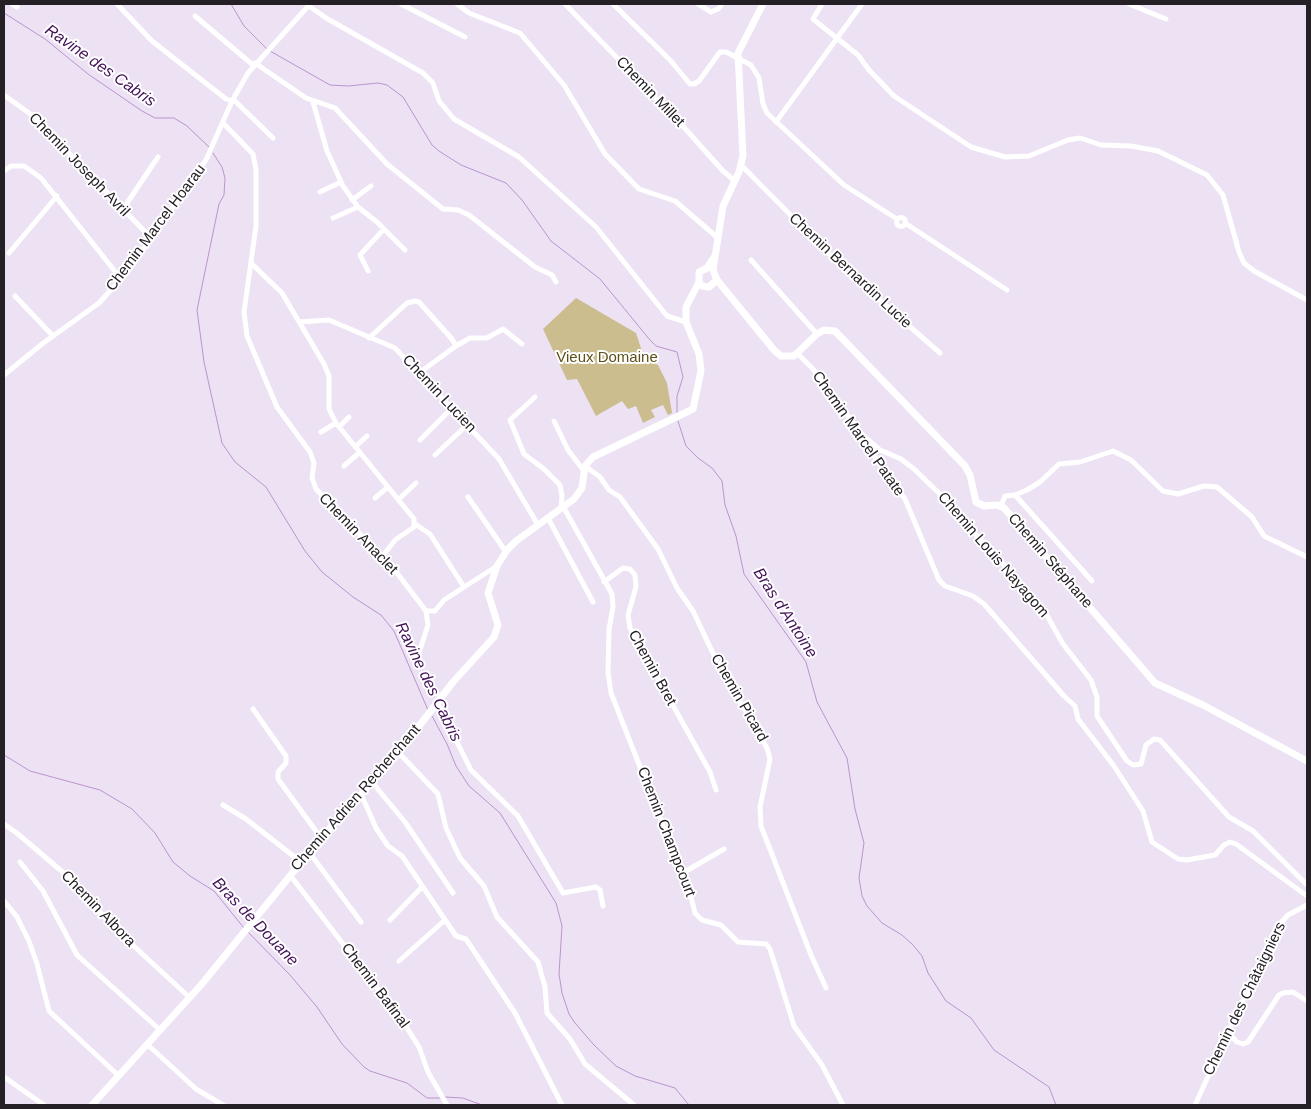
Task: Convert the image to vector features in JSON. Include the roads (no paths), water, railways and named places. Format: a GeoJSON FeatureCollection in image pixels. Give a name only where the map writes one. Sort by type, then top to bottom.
{"type":"FeatureCollection","features":[{"type":"Feature","properties":{"kind":"main road"},"geometry":{"type":"LineString","coordinates":[[763,4],[740,46],[737,58],[741,165],[723,206],[715,256],[710,269],[717,284],[774,350],[786,357],[798,354],[817,334]]}},
{"type":"Feature","properties":{"kind":"main road"},"geometry":{"type":"LineString","coordinates":[[585,469],[593,458],[626,439],[693,409],[701,371],[699,354],[686,322],[686,304],[699,285],[699,272],[710,269]]}},
{"type":"Feature","properties":{"kind":"main road"},"geometry":{"type":"LineString","coordinates":[[699,285],[707,287],[717,284]]}},
{"type":"Feature","properties":{"kind":"main road","name":"Chemin Stéphane"},"geometry":{"type":"LineString","coordinates":[[817,334],[824,330],[834,331],[965,466],[970,475],[976,502],[984,506],[1001,506],[1155,683],[1203,705],[1307,761]]}},
{"type":"Feature","properties":{"kind":"main road","name":"Chemin Adrien Recherchant"},"geometry":{"type":"LineString","coordinates":[[92,1105],[148,1045],[309,852],[399,752],[425,717],[497,631],[497,622],[488,593],[497,566],[516,541],[562,508],[579,492],[585,469]]}},
{"type":"Feature","properties":{"kind":"street"},"geometry":{"type":"LineString","coordinates":[[117,4],[152,41],[226,100],[233,100],[273,138]]}},
{"type":"Feature","properties":{"kind":"street"},"geometry":{"type":"LineString","coordinates":[[401,4],[465,37]]}},
{"type":"Feature","properties":{"kind":"street"},"geometry":{"type":"LineString","coordinates":[[457,4],[470,13],[520,33],[564,86],[605,154],[639,189],[675,201],[718,238]]}},
{"type":"Feature","properties":{"kind":"street","name":"Chemin Millet"},"geometry":{"type":"LineString","coordinates":[[565,4],[681,124],[723,171],[735,181]]}},
{"type":"Feature","properties":{"kind":"street"},"geometry":{"type":"LineString","coordinates":[[614,4],[670,60],[690,84],[697,83],[720,52],[726,52],[751,65],[757,72],[764,107],[776,122],[844,186],[897,219],[898,226],[902,226],[905,223],[1007,290]]}},
{"type":"Feature","properties":{"kind":"street"},"geometry":{"type":"LineString","coordinates":[[698,4],[711,12],[718,9],[722,4]]}},
{"type":"Feature","properties":{"kind":"street"},"geometry":{"type":"LineString","coordinates":[[822,4],[813,19],[858,55],[869,70],[894,96],[971,147],[1005,157],[1029,156],[1068,140],[1080,138],[1101,144],[1131,146],[1158,151],[1207,175],[1223,195],[1239,252],[1244,263],[1254,271],[1307,300]]}},
{"type":"Feature","properties":{"kind":"street"},"geometry":{"type":"LineString","coordinates":[[776,122],[862,4]]}},
{"type":"Feature","properties":{"kind":"street"},"geometry":{"type":"LineString","coordinates":[[1129,4],[1166,19]]}},
{"type":"Feature","properties":{"kind":"street"},"geometry":{"type":"LineString","coordinates":[[309,5],[326,18],[423,73],[433,83],[439,101],[454,119],[519,157],[596,227],[667,316],[686,322]]}},
{"type":"Feature","properties":{"kind":"street","name":"Chemin Marcel Hoarau"},"geometry":{"type":"LineString","coordinates":[[4,375],[99,303],[121,279],[152,239],[211,151],[233,100],[254,64],[309,5]]}},
{"type":"Feature","properties":{"kind":"street"},"geometry":{"type":"LineString","coordinates":[[195,16],[254,64],[313,102],[335,108],[387,164],[443,209],[458,210],[469,215],[535,267],[552,275],[556,282]]}},
{"type":"Feature","properties":{"kind":"street","name":"Chemin Joseph Avril"},"geometry":{"type":"LineString","coordinates":[[4,95],[27,110],[152,239]]}},
{"type":"Feature","properties":{"kind":"street"},"geometry":{"type":"LineString","coordinates":[[313,102],[327,151],[341,182],[352,200],[405,250]]}},
{"type":"Feature","properties":{"kind":"street","name":"Chemin Anaclet"},"geometry":{"type":"LineString","coordinates":[[223,124],[249,149],[255,159],[256,226],[252,264],[245,300],[245,324],[271,395],[281,415],[310,452],[314,463],[312,478],[316,489],[382,557],[426,611]]}},
{"type":"Feature","properties":{"kind":"street"},"geometry":{"type":"LineString","coordinates":[[123,209],[158,158]]}},
{"type":"Feature","properties":{"kind":"street","name":"Chemin Bernardin Lucie"},"geometry":{"type":"LineString","coordinates":[[741,165],[837,263],[940,353]]}},
{"type":"Feature","properties":{"kind":"street"},"geometry":{"type":"LineString","coordinates":[[4,170],[11,166],[24,166],[42,178],[121,279]]}},
{"type":"Feature","properties":{"kind":"street"},"geometry":{"type":"LineString","coordinates":[[320,192],[341,182]]}},
{"type":"Feature","properties":{"kind":"street"},"geometry":{"type":"LineString","coordinates":[[352,200],[371,186]]}},
{"type":"Feature","properties":{"kind":"street"},"geometry":{"type":"LineString","coordinates":[[9,253],[57,196]]}},
{"type":"Feature","properties":{"kind":"street"},"geometry":{"type":"LineString","coordinates":[[334,218],[358,207]]}},
{"type":"Feature","properties":{"kind":"street"},"geometry":{"type":"LineString","coordinates":[[368,271],[360,255],[384,229]]}},
{"type":"Feature","properties":{"kind":"street"},"geometry":{"type":"LineString","coordinates":[[751,260],[817,334]]}},
{"type":"Feature","properties":{"kind":"street"},"geometry":{"type":"LineString","coordinates":[[252,264],[282,292],[327,370],[330,382],[329,409],[337,425],[412,516],[415,524],[430,534],[464,587]]}},
{"type":"Feature","properties":{"kind":"street"},"geometry":{"type":"LineString","coordinates":[[15,296],[53,336]]}},
{"type":"Feature","properties":{"kind":"street"},"geometry":{"type":"LineString","coordinates":[[369,338],[407,303],[415,301],[419,302],[456,346]]}},
{"type":"Feature","properties":{"kind":"street","name":"Chemin Lucien"},"geometry":{"type":"LineString","coordinates":[[299,322],[329,320],[395,348],[468,424],[504,466],[538,525]]}},
{"type":"Feature","properties":{"kind":"street"},"geometry":{"type":"LineString","coordinates":[[419,373],[470,338],[487,338],[503,329],[522,344]]}},
{"type":"Feature","properties":{"kind":"street","name":"Chemin Marcel Patate"},"geometry":{"type":"LineString","coordinates":[[798,354],[813,369],[861,433],[874,456],[904,499],[939,580],[945,586],[973,596],[984,604],[1064,696],[1075,706],[1078,719],[1114,766],[1143,811],[1152,842],[1161,850],[1178,859],[1187,860],[1215,856],[1224,845],[1230,842],[1250,854],[1307,896]]}},
{"type":"Feature","properties":{"kind":"street"},"geometry":{"type":"LineString","coordinates":[[535,397],[510,420],[524,454],[544,469],[560,486],[562,508]]}},
{"type":"Feature","properties":{"kind":"street"},"geometry":{"type":"LineString","coordinates":[[420,440],[452,408]]}},
{"type":"Feature","properties":{"kind":"street"},"geometry":{"type":"LineString","coordinates":[[321,432],[349,417]]}},
{"type":"Feature","properties":{"kind":"street","name":"Chemin Picard"},"geometry":{"type":"LineString","coordinates":[[554,421],[568,450],[585,469],[600,477],[609,490],[620,497],[658,549],[719,666],[767,748],[770,759],[760,807],[761,826],[811,955],[826,988]]}},
{"type":"Feature","properties":{"kind":"street"},"geometry":{"type":"LineString","coordinates":[[435,455],[468,424]]}},
{"type":"Feature","properties":{"kind":"street","name":"Chemin Louis Nayagom"},"geometry":{"type":"LineString","coordinates":[[861,433],[880,450],[901,459],[914,469],[945,499],[965,525],[984,542],[1045,612],[1062,644],[1091,680],[1097,697],[1097,716],[1124,758]]}},
{"type":"Feature","properties":{"kind":"street"},"geometry":{"type":"LineString","coordinates":[[355,446],[367,436]]}},
{"type":"Feature","properties":{"kind":"street"},"geometry":{"type":"LineString","coordinates":[[1001,506],[1005,496],[1015,495],[1040,482],[1059,464],[1080,462],[1113,451],[1131,460],[1163,491],[1178,494],[1210,485],[1217,487],[1252,517],[1264,536],[1307,558]]}},
{"type":"Feature","properties":{"kind":"street"},"geometry":{"type":"LineString","coordinates":[[344,466],[360,452]]}},
{"type":"Feature","properties":{"kind":"street"},"geometry":{"type":"LineString","coordinates":[[398,499],[416,483]]}},
{"type":"Feature","properties":{"kind":"street"},"geometry":{"type":"LineString","coordinates":[[375,498],[388,487]]}},
{"type":"Feature","properties":{"kind":"street"},"geometry":{"type":"LineString","coordinates":[[1015,495],[1092,581]]}},
{"type":"Feature","properties":{"kind":"street"},"geometry":{"type":"LineString","coordinates":[[468,497],[506,552]]}},
{"type":"Feature","properties":{"kind":"street","name":"Chemin Champcourt"},"geometry":{"type":"LineString","coordinates":[[562,508],[613,599],[609,628],[609,686],[698,917],[707,922],[721,925],[738,942],[766,944],[770,950],[794,1026],[822,1065],[843,1105]]}},
{"type":"Feature","properties":{"kind":"street"},"geometry":{"type":"LineString","coordinates":[[548,518],[593,602]]}},
{"type":"Feature","properties":{"kind":"street"},"geometry":{"type":"LineString","coordinates":[[382,557],[395,540],[415,524]]}},
{"type":"Feature","properties":{"kind":"street"},"geometry":{"type":"LineString","coordinates":[[419,653],[428,624],[426,611],[435,611],[444,600],[497,566]]}},
{"type":"Feature","properties":{"kind":"street","name":"Chemin Bret"},"geometry":{"type":"LineString","coordinates":[[604,582],[623,568],[630,569],[635,575],[636,588],[628,615],[630,628],[710,772],[716,790]]}},
{"type":"Feature","properties":{"kind":"street"},"geometry":{"type":"LineString","coordinates":[[436,704],[471,770],[518,816],[563,893],[596,887],[600,890],[603,906]]}},
{"type":"Feature","properties":{"kind":"street"},"geometry":{"type":"LineString","coordinates":[[254,709],[286,756],[286,763],[278,772],[278,779],[321,838]]}},
{"type":"Feature","properties":{"kind":"street"},"geometry":{"type":"LineString","coordinates":[[1114,766],[1124,758],[1133,765],[1141,764],[1146,745],[1154,739],[1160,740],[1229,817],[1253,831],[1307,885]]}},
{"type":"Feature","properties":{"kind":"street"},"geometry":{"type":"LineString","coordinates":[[399,752],[438,794],[446,828],[460,858],[484,886],[497,917],[538,962],[545,987],[546,1013],[570,1039],[585,1064],[634,1105]]}},
{"type":"Feature","properties":{"kind":"street"},"geometry":{"type":"LineString","coordinates":[[372,782],[406,822],[453,893]]}},
{"type":"Feature","properties":{"kind":"street"},"geometry":{"type":"LineString","coordinates":[[361,794],[376,828],[388,846],[402,856],[456,936],[466,938],[476,953],[514,1013],[562,1105]]}},
{"type":"Feature","properties":{"kind":"street"},"geometry":{"type":"LineString","coordinates":[[223,805],[246,819],[301,862]]}},
{"type":"Feature","properties":{"kind":"street","name":"Chemin Albora"},"geometry":{"type":"LineString","coordinates":[[4,824],[72,880],[111,925],[189,997]]}},
{"type":"Feature","properties":{"kind":"street"},"geometry":{"type":"LineString","coordinates":[[681,874],[724,849]]}},
{"type":"Feature","properties":{"kind":"street"},"geometry":{"type":"LineString","coordinates":[[309,852],[361,922]]}},
{"type":"Feature","properties":{"kind":"street"},"geometry":{"type":"LineString","coordinates":[[20,862],[40,886],[77,955],[160,1030]]}},
{"type":"Feature","properties":{"kind":"street","name":"Chemin Bafinal"},"geometry":{"type":"LineString","coordinates":[[290,875],[404,1023],[419,1048],[431,1078],[447,1105]]}},
{"type":"Feature","properties":{"kind":"street"},"geometry":{"type":"LineString","coordinates":[[390,920],[422,888]]}},
{"type":"Feature","properties":{"kind":"street"},"geometry":{"type":"LineString","coordinates":[[4,901],[17,917],[29,941],[38,964],[49,1011],[119,1076]]}},
{"type":"Feature","properties":{"kind":"street","name":"Chemin des Châtaigniers"},"geometry":{"type":"LineString","coordinates":[[1195,1105],[1276,928],[1288,915],[1307,905]]}},
{"type":"Feature","properties":{"kind":"street"},"geometry":{"type":"LineString","coordinates":[[399,961],[445,920]]}},
{"type":"Feature","properties":{"kind":"street"},"geometry":{"type":"LineString","coordinates":[[1228,1032],[1237,1042],[1242,1044],[1248,1042],[1279,995],[1293,992],[1307,1001]]}},
{"type":"Feature","properties":{"kind":"street"},"geometry":{"type":"LineString","coordinates":[[148,1045],[196,1090],[223,1105]]}},
{"type":"Feature","properties":{"kind":"street"},"geometry":{"type":"LineString","coordinates":[[4,1077],[44,1105]]}},
{"type":"Feature","properties":{"kind":"waterway","name":"Bras d'Antoine"},"geometry":{"type":"LineString","coordinates":[[231,4],[244,26],[267,49]]}},
{"type":"Feature","properties":{"kind":"waterway","name":"Ravine des Cabris"},"geometry":{"type":"LineString","coordinates":[[4,13],[45,39],[88,74],[142,111],[155,118],[174,118],[187,126],[209,147]]}},
{"type":"Feature","properties":{"kind":"waterway","name":"Bras d'Antoine"},"geometry":{"type":"LineString","coordinates":[[270,51],[330,85],[348,86],[378,83],[387,85],[403,97],[432,145],[439,151],[461,165],[506,183],[522,200],[551,241],[600,279],[656,346],[677,352],[683,377],[677,396],[677,414]]}},
{"type":"Feature","properties":{"kind":"waterway","name":"Ravine des Cabris"},"geometry":{"type":"LineString","coordinates":[[213,153],[222,167],[225,178],[224,195],[219,204],[197,310],[204,362],[222,443],[235,462],[266,487],[305,551],[322,572],[353,597],[381,615],[394,631],[428,710]]}},
{"type":"Feature","properties":{"kind":"waterway","name":"Bras d'Antoine"},"geometry":{"type":"LineString","coordinates":[[678,421],[686,446],[712,468],[722,481],[725,505],[736,536],[744,574],[806,662],[817,702],[847,758],[855,809],[864,843],[859,878],[862,896],[867,906],[882,923],[902,935],[913,945],[922,956],[928,973],[946,1001],[971,1018],[994,1050],[1049,1087],[1056,1105]]}},
{"type":"Feature","properties":{"kind":"waterway","name":"Ravine des Cabris"},"geometry":{"type":"LineString","coordinates":[[432,716],[456,766],[469,786],[500,813],[556,903],[562,926],[559,974],[562,993],[569,1014],[594,1045],[616,1066],[635,1076],[675,1088],[689,1105]]}},
{"type":"Feature","properties":{"kind":"waterway","name":"Bras de Douane"},"geometry":{"type":"LineString","coordinates":[[4,755],[30,771],[100,790],[132,809],[155,833],[173,862],[190,876],[214,891],[244,928]]}},
{"type":"Feature","properties":{"kind":"waterway","name":"Bras de Douane"},"geometry":{"type":"LineString","coordinates":[[248,932],[290,975],[317,1007],[342,1044],[364,1067],[370,1071],[407,1083],[427,1098],[441,1098]]}},
{"type":"Feature","properties":{"kind":"waterway","name":"Bras de Douane"},"geometry":{"type":"LineString","coordinates":[[444,1097],[463,1098],[482,1105]]}},
{"type":"Feature","properties":{"kind":"park label","name":"Vieux Domaine"},"geometry":{"type":"Point","coordinates":[607,358]}}]}
